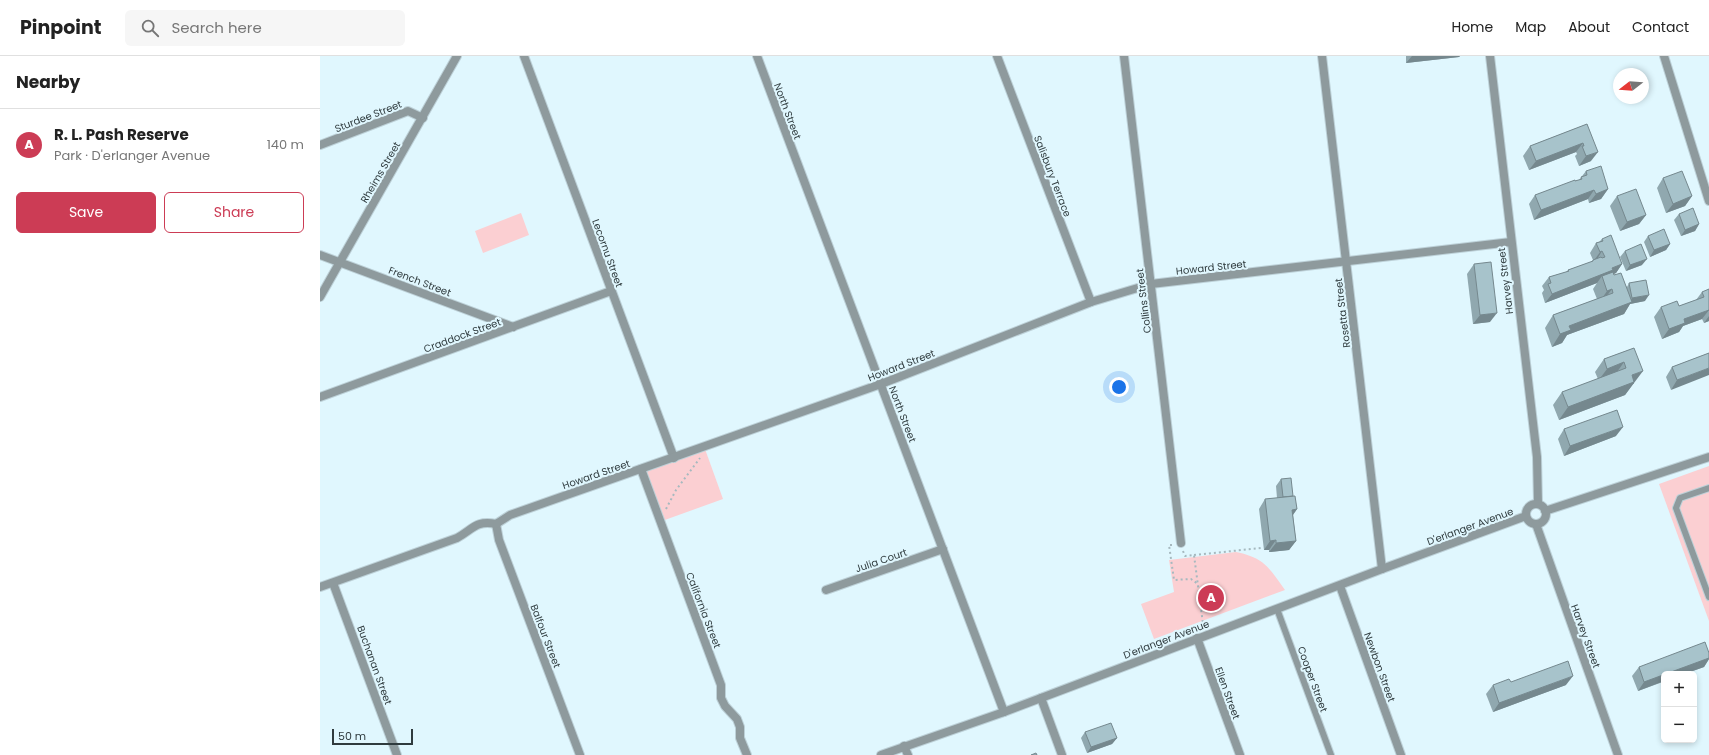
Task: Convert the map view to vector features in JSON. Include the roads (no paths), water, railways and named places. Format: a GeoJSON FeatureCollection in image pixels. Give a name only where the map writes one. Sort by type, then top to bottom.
{"type":"FeatureCollection","features":[{"type":"Feature","properties":{"kind":"street","name":"Rheims Street"},"geometry":{"type":"LineString","coordinates":[[320,297],[457,56]]}},
{"type":"Feature","properties":{"kind":"street","name":"Lecornu Street"},"geometry":{"type":"LineString","coordinates":[[524,56],[674,458]]}},
{"type":"Feature","properties":{"kind":"street","name":"North Street"},"geometry":{"type":"LineString","coordinates":[[756,56],[1004,712]]}},
{"type":"Feature","properties":{"kind":"street","name":"Salisbury Terrace"},"geometry":{"type":"LineString","coordinates":[[997,56],[1092,302]]}},
{"type":"Feature","properties":{"kind":"street","name":"Collins Street"},"geometry":{"type":"LineString","coordinates":[[1124,56],[1180,544]]}},
{"type":"Feature","properties":{"kind":"street","name":"Rosetta Street"},"geometry":{"type":"LineString","coordinates":[[1322,56],[1382,569]]}},
{"type":"Feature","properties":{"kind":"street","name":"Harvey Street"},"geometry":{"type":"LineString","coordinates":[[1490,56],[1536,457],[1538,504]]}},
{"type":"Feature","properties":{"kind":"street"},"geometry":{"type":"LineString","coordinates":[[1664,56],[1709,201]]}},
{"type":"Feature","properties":{"kind":"street","name":"Sturdee Street"},"geometry":{"type":"LineString","coordinates":[[320,145],[408,110],[422,118]]}},
{"type":"Feature","properties":{"kind":"street","name":"Howard Street"},"geometry":{"type":"LineString","coordinates":[[496,524],[510,515],[881,384],[1092,302],[1151,284],[1511,242]]}},
{"type":"Feature","properties":{"kind":"street","name":"French Street"},"geometry":{"type":"LineString","coordinates":[[320,255],[512,327]]}},
{"type":"Feature","properties":{"kind":"street","name":"Craddock Street"},"geometry":{"type":"LineString","coordinates":[[320,397],[611,291]]}},
{"type":"Feature","properties":{"kind":"street"},"geometry":{"type":"LineString","coordinates":[[1545,511],[1709,457]]}},
{"type":"Feature","properties":{"kind":"street","name":"California Street"},"geometry":{"type":"LineString","coordinates":[[641,469],[721,685],[721,698],[725,706],[737,719],[740,727],[740,738],[747,755]]}},
{"type":"Feature","properties":{"kind":"street"},"geometry":{"type":"LineString","coordinates":[[1538,504],[1541,505],[1545,511],[1545,518],[1536,524],[1530,521],[1526,516],[1529,506],[1538,504]]}},
{"type":"Feature","properties":{"kind":"street","name":"D'erlanger Avenue"},"geometry":{"type":"LineString","coordinates":[[881,755],[1004,712],[1197,638],[1526,516]]}},
{"type":"Feature","properties":{"kind":"street"},"geometry":{"type":"LineString","coordinates":[[320,588],[457,538],[469,531],[476,524],[486,522],[496,524]]}},
{"type":"Feature","properties":{"kind":"street","name":"Balfour Street"},"geometry":{"type":"LineString","coordinates":[[496,524],[499,540],[580,755]]}},
{"type":"Feature","properties":{"kind":"street","name":"Harvey Street"},"geometry":{"type":"LineString","coordinates":[[1536,524],[1618,755]]}},
{"type":"Feature","properties":{"kind":"street","name":"Julia Court"},"geometry":{"type":"LineString","coordinates":[[826,590],[943,549]]}},
{"type":"Feature","properties":{"kind":"street","name":"Buchanan Street"},"geometry":{"type":"LineString","coordinates":[[333,583],[397,755]]}},
{"type":"Feature","properties":{"kind":"street","name":"Newbon Street"},"geometry":{"type":"LineString","coordinates":[[1340,586],[1401,755]]}},
{"type":"Feature","properties":{"kind":"street","name":"Ellen Street"},"geometry":{"type":"LineString","coordinates":[[1197,638],[1240,755]]}},
{"type":"Feature","properties":{"kind":"street"},"geometry":{"type":"LineString","coordinates":[[1041,698],[1062,755]]}},
{"type":"Feature","properties":{"kind":"street"},"geometry":{"type":"LineString","coordinates":[[904,746],[908,755]]}},
{"type":"Feature","properties":{"kind":"lane"},"geometry":{"type":"LineString","coordinates":[[1709,488],[1680,498],[1676,508],[1709,597]]}},
{"type":"Feature","properties":{"kind":"lane","name":"Cooper Street"},"geometry":{"type":"LineString","coordinates":[[1277,609],[1331,755]]}},
{"type":"Feature","properties":{"kind":"place","name":"R. L. Pash Reserve"},"geometry":{"type":"Point","coordinates":[1211,598]}}]}
